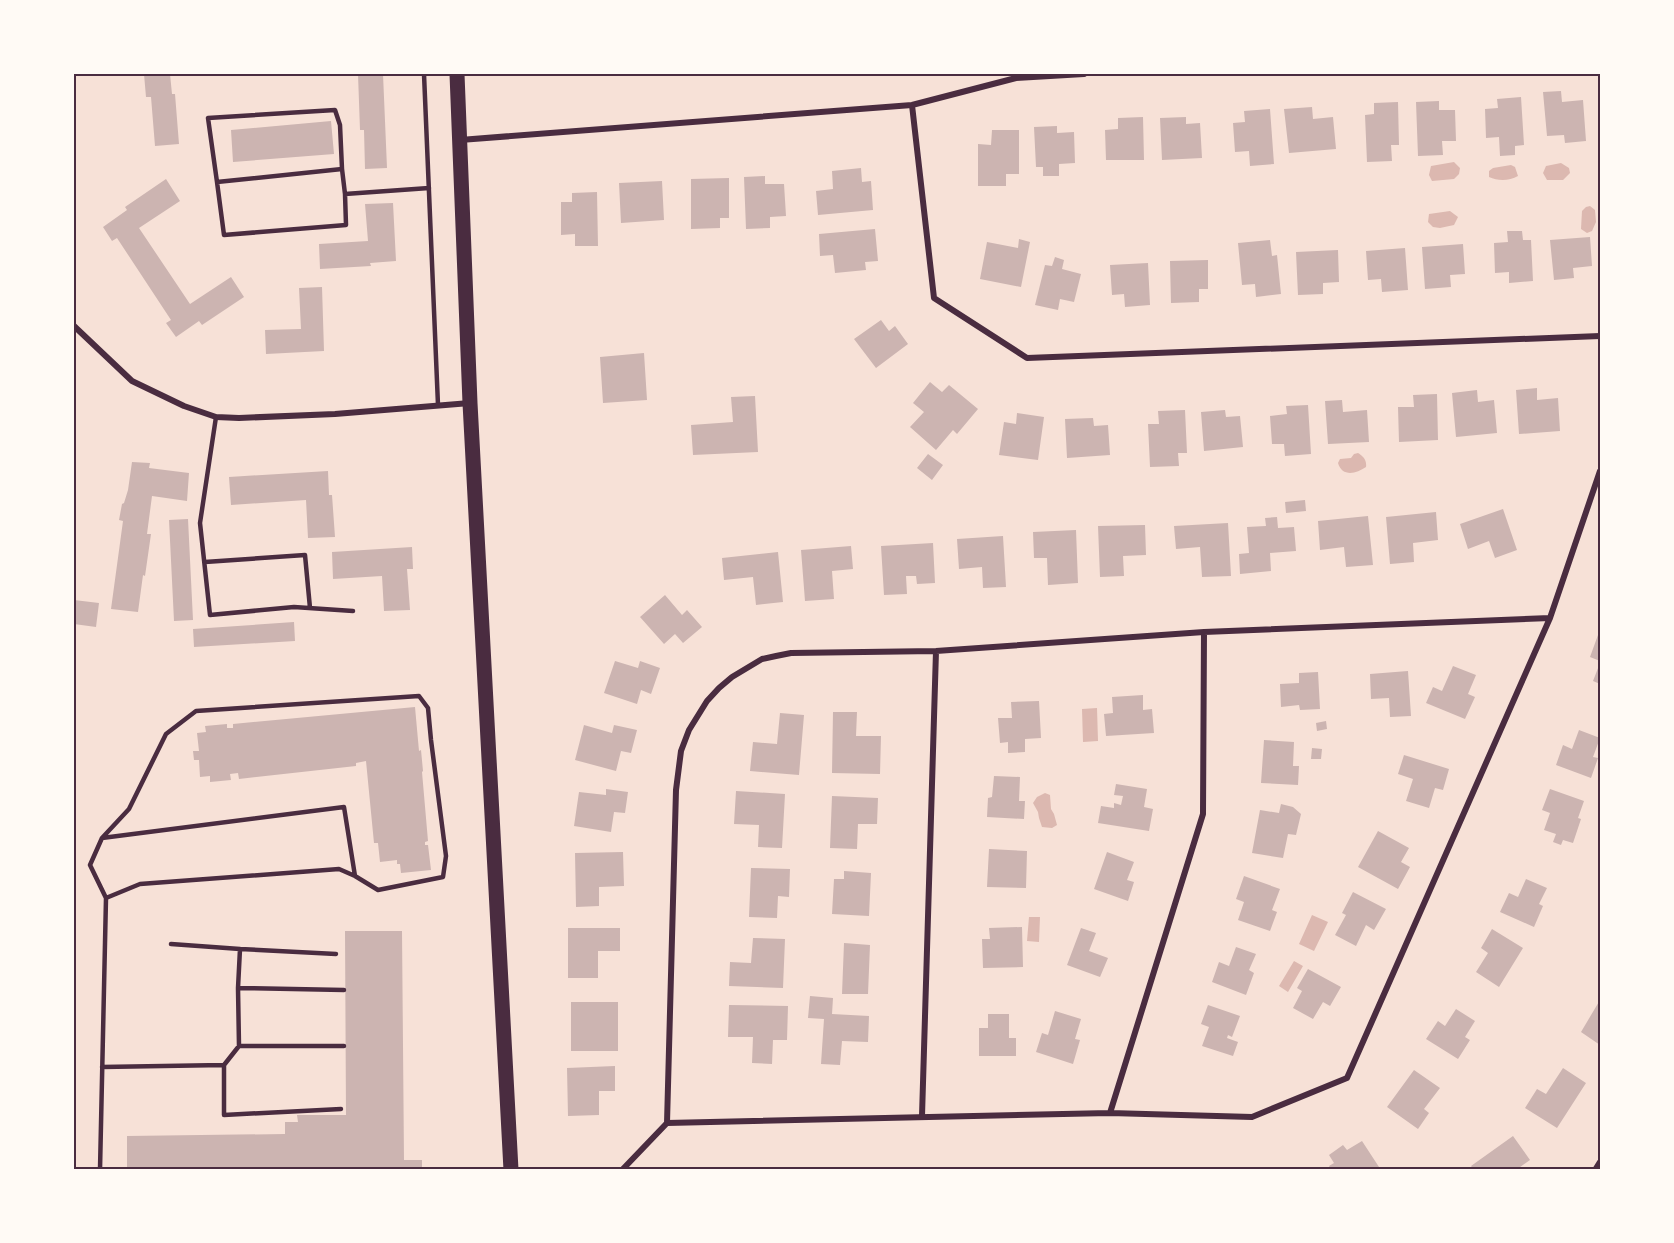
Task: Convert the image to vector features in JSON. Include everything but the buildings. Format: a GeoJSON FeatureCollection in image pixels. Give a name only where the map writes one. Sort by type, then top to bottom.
{"type":"FeatureCollection","features":[{"type":"Feature","properties":{"kind":"main road"},"geometry":{"type":"LineString","coordinates":[[457,74],[470,403],[513,1167]]}},
{"type":"Feature","properties":{"kind":"street"},"geometry":{"type":"LineString","coordinates":[[459,140],[912,105],[1016,78],[1084,74]]}},
{"type":"Feature","properties":{"kind":"street"},"geometry":{"type":"LineString","coordinates":[[912,105],[934,298],[1027,358],[1600,336]]}},
{"type":"Feature","properties":{"kind":"street"},"geometry":{"type":"LineString","coordinates":[[74,326],[132,381],[184,406],[216,417],[335,414],[470,403]]}},
{"type":"Feature","properties":{"kind":"street"},"geometry":{"type":"LineString","coordinates":[[667,1123],[1110,1113],[1252,1117],[1347,1078],[1550,618],[1600,471]]}},
{"type":"Feature","properties":{"kind":"street"},"geometry":{"type":"LineString","coordinates":[[622,1170],[667,1123],[676,790],[681,751],[697,714],[707,701],[726,682],[762,659],[791,653],[936,651],[1204,632],[1550,618]]}},
{"type":"Feature","properties":{"kind":"street"},"geometry":{"type":"LineString","coordinates":[[1110,1113],[1203,814],[1204,632]]}},
{"type":"Feature","properties":{"kind":"street"},"geometry":{"type":"LineString","coordinates":[[922,1116],[936,651]]}},
{"type":"Feature","properties":{"kind":"street"},"geometry":{"type":"LineString","coordinates":[[1595,1170],[1600,1162]]}},
{"type":"Feature","properties":{"kind":"lane"},"geometry":{"type":"LineString","coordinates":[[424,74],[438,405]]}},
{"type":"Feature","properties":{"kind":"lane"},"geometry":{"type":"LineString","coordinates":[[335,110],[340,125],[346,225],[224,235],[217,182],[208,118],[335,110]]}},
{"type":"Feature","properties":{"kind":"lane"},"geometry":{"type":"LineString","coordinates":[[217,182],[342,169]]}},
{"type":"Feature","properties":{"kind":"lane"},"geometry":{"type":"LineString","coordinates":[[345,194],[429,188]]}},
{"type":"Feature","properties":{"kind":"lane"},"geometry":{"type":"LineString","coordinates":[[216,417],[200,523],[210,615],[294,607],[353,611]]}},
{"type":"Feature","properties":{"kind":"lane"},"geometry":{"type":"LineString","coordinates":[[205,562],[305,555],[310,608]]}},
{"type":"Feature","properties":{"kind":"lane"},"geometry":{"type":"LineString","coordinates":[[100,1170],[106,898],[90,865],[102,838],[129,809],[166,734],[196,711],[419,696],[428,708],[430,740],[446,856],[443,878],[378,890],[339,869],[140,884],[106,898]]}},
{"type":"Feature","properties":{"kind":"lane"},"geometry":{"type":"LineString","coordinates":[[102,838],[344,807],[355,876]]}},
{"type":"Feature","properties":{"kind":"lane"},"geometry":{"type":"LineString","coordinates":[[171,944],[336,954]]}},
{"type":"Feature","properties":{"kind":"lane"},"geometry":{"type":"LineString","coordinates":[[240,949],[239,1046],[224,1065],[224,1115],[341,1109]]}},
{"type":"Feature","properties":{"kind":"lane"},"geometry":{"type":"LineString","coordinates":[[238,988],[344,990]]}},
{"type":"Feature","properties":{"kind":"lane"},"geometry":{"type":"LineString","coordinates":[[239,1046],[344,1046]]}},
{"type":"Feature","properties":{"kind":"lane"},"geometry":{"type":"LineString","coordinates":[[102,1067],[224,1065]]}},
{"type":"Feature","properties":{"kind":"shaded area"},"geometry":{"type":"Polygon","coordinates":[[[1454,162],[1460,168],[1459,174],[1454,179],[1432,181],[1429,175],[1431,166],[1454,162]]]}},
{"type":"Feature","properties":{"kind":"shaded area"},"geometry":{"type":"Polygon","coordinates":[[[1561,163],[1569,168],[1570,173],[1563,180],[1547,180],[1543,173],[1546,166],[1561,163]]]}},
{"type":"Feature","properties":{"kind":"shaded area"},"geometry":{"type":"Polygon","coordinates":[[[1511,165],[1515,167],[1518,176],[1504,180],[1489,177],[1489,171],[1493,168],[1511,165]]]}},
{"type":"Feature","properties":{"kind":"shaded area"},"geometry":{"type":"Polygon","coordinates":[[[1590,206],[1595,210],[1596,222],[1592,231],[1587,233],[1581,229],[1582,211],[1590,206]]]}},
{"type":"Feature","properties":{"kind":"shaded area"},"geometry":{"type":"Polygon","coordinates":[[[1450,211],[1458,217],[1454,225],[1440,228],[1433,227],[1428,222],[1429,214],[1450,211]]]}},
{"type":"Feature","properties":{"kind":"shaded area"},"geometry":{"type":"Polygon","coordinates":[[[1358,453],[1364,458],[1366,467],[1354,473],[1343,471],[1338,463],[1340,459],[1351,458],[1358,453]]]}},
{"type":"Feature","properties":{"kind":"shaded area"},"geometry":{"type":"Polygon","coordinates":[[[1097,708],[1098,741],[1083,742],[1082,709],[1097,708]]]}},
{"type":"Feature","properties":{"kind":"shaded area"},"geometry":{"type":"Polygon","coordinates":[[[1045,793],[1050,795],[1051,809],[1057,825],[1052,828],[1042,827],[1033,803],[1037,797],[1045,793]]]}},
{"type":"Feature","properties":{"kind":"shaded area"},"geometry":{"type":"Polygon","coordinates":[[[1312,915],[1328,922],[1314,951],[1299,944],[1312,915]]]}},
{"type":"Feature","properties":{"kind":"shaded area"},"geometry":{"type":"Polygon","coordinates":[[[1029,917],[1040,917],[1039,942],[1027,941],[1029,917]]]}},
{"type":"Feature","properties":{"kind":"shaded area"},"geometry":{"type":"Polygon","coordinates":[[[1294,961],[1303,966],[1288,992],[1279,986],[1294,961]]]}}]}
